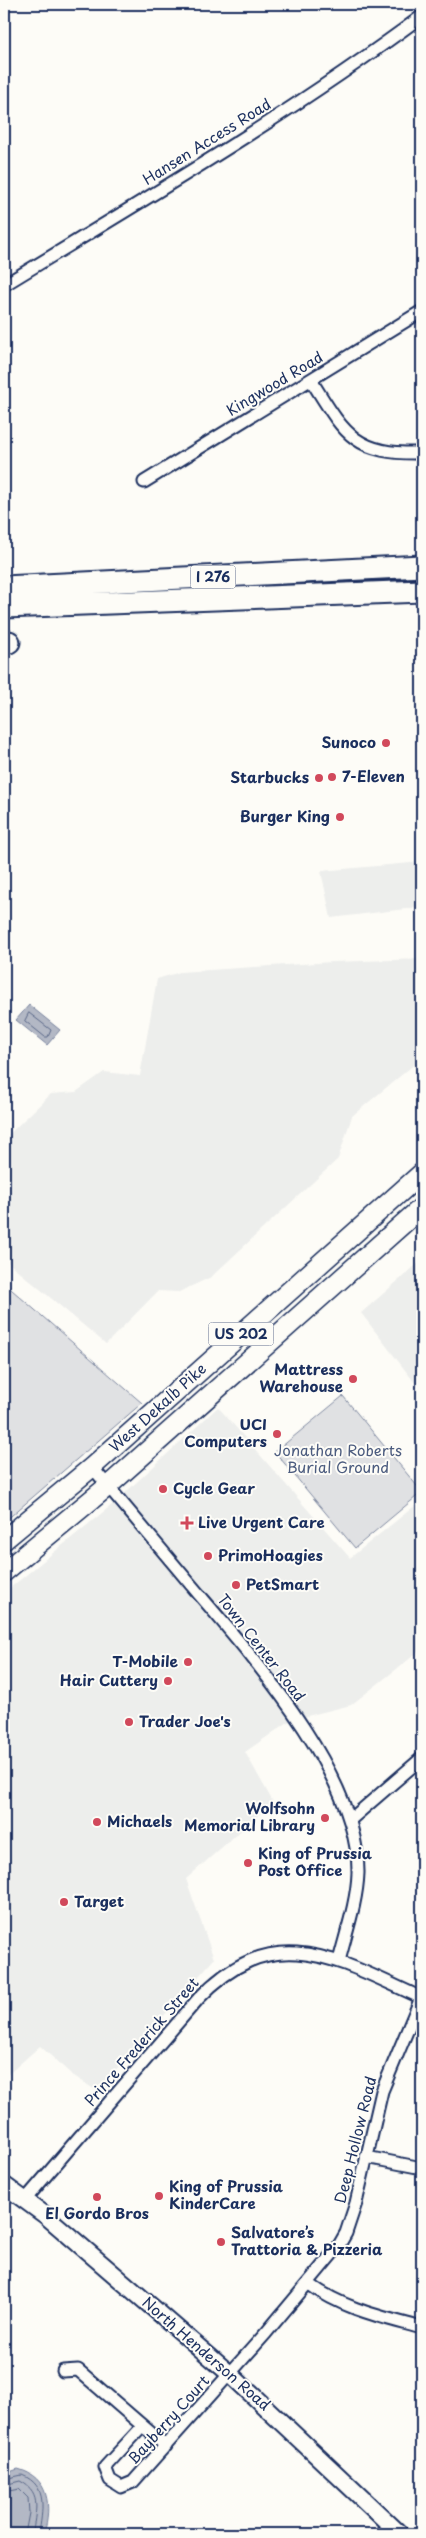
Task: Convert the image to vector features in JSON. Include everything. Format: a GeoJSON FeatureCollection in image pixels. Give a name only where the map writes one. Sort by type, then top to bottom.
{"type":"FeatureCollection","features":[{"type":"Feature","properties":{"kind":"highway","name":"I 276"},"geometry":{"type":"LineString","coordinates":[[4,587],[422,566]]}},
{"type":"Feature","properties":{"kind":"highway","name":"I 276"},"geometry":{"type":"LineString","coordinates":[[4,607],[422,591]]}},
{"type":"Feature","properties":{"kind":"highway","name":"West Dekalb Pike"},"geometry":{"type":"LineString","coordinates":[[4,1540],[92,1467],[422,1173]]}},
{"type":"Feature","properties":{"kind":"highway","name":"West Dekalb Pike"},"geometry":{"type":"LineString","coordinates":[[4,1572],[108,1486],[422,1207]]}},
{"type":"Feature","properties":{"kind":"main road","name":"North Henderson Road"},"geometry":{"type":"LineString","coordinates":[[4,2184],[230,2374],[400,2534]]}},
{"type":"Feature","properties":{"kind":"street","name":"Hansen Access Road"},"geometry":{"type":"LineString","coordinates":[[4,285],[213,157],[338,75],[422,16]]}},
{"type":"Feature","properties":{"kind":"street","name":"Kingwood Road"},"geometry":{"type":"LineString","coordinates":[[144,482],[422,311]]}},
{"type":"Feature","properties":{"kind":"street"},"geometry":{"type":"LineString","coordinates":[[311,380],[339,425],[362,444],[379,451],[422,453]]}},
{"type":"Feature","properties":{"kind":"street","name":"Town Center Road"},"geometry":{"type":"LineString","coordinates":[[92,1467],[281,1693],[325,1766],[350,1820],[358,1872],[352,1908],[339,1961]]}},
{"type":"Feature","properties":{"kind":"street"},"geometry":{"type":"LineString","coordinates":[[350,1820],[422,1758]]}},
{"type":"Feature","properties":{"kind":"street","name":"Prince Frederick Street"},"geometry":{"type":"LineString","coordinates":[[25,2200],[199,1998],[220,1977],[243,1963],[270,1954],[299,1952],[339,1961],[422,1998]]}},
{"type":"Feature","properties":{"kind":"street","name":"Deep Hollow Road"},"geometry":{"type":"LineString","coordinates":[[230,2374],[329,2260],[346,2233],[356,2203],[382,2091],[422,1998]]}},
{"type":"Feature","properties":{"kind":"street"},"geometry":{"type":"LineString","coordinates":[[366,2156],[422,2168]]}},
{"type":"Feature","properties":{"kind":"street"},"geometry":{"type":"LineString","coordinates":[[309,2284],[328,2298],[357,2311],[422,2328]]}},
{"type":"Feature","properties":{"kind":"street"},"geometry":{"type":"LineString","coordinates":[[63,2371],[78,2370],[166,2446]]}},
{"type":"Feature","properties":{"kind":"street","name":"Bayberry Court"},"geometry":{"type":"LineString","coordinates":[[142,2427],[105,2467],[110,2480],[122,2487],[133,2482],[230,2374]]}},
{"type":"Feature","properties":{"kind":"shaded area"},"geometry":{"type":"Polygon","coordinates":[[[422,862],[422,907],[331,918],[321,871],[422,862]]]}},
{"type":"Feature","properties":{"kind":"shaded area"},"geometry":{"type":"Polygon","coordinates":[[[422,959],[422,1058],[352,1116],[338,1159],[211,1277],[179,1292],[158,1291],[106,1344],[4,1259],[4,1139],[51,1094],[76,1092],[104,1072],[140,1076],[157,979],[180,972],[332,962],[422,959]]]}},
{"type":"Feature","properties":{"kind":"shaded area"},"geometry":{"type":"Polygon","coordinates":[[[422,1260],[422,1392],[361,1313],[422,1260]]]}},
{"type":"Feature","properties":{"kind":"shaded area"},"geometry":{"type":"Polygon","coordinates":[[[218,1407],[350,1558],[422,1500],[422,1649],[351,1705],[291,1720],[245,1752],[273,1802],[186,1879],[214,1959],[97,2091],[71,2074],[40,2046],[4,2078],[4,1593],[113,1504],[218,1407]]]}},
{"type":"Feature","properties":{"kind":"green space"},"geometry":{"type":"Polygon","coordinates":[[[4,1283],[142,1403],[4,1522],[4,1283]]]}},
{"type":"Feature","properties":{"kind":"green space","name":"Jonathan Roberts Burial Ground"},"geometry":{"type":"Polygon","coordinates":[[[343,1396],[422,1492],[355,1548],[275,1452],[343,1396]]]}},
{"type":"Feature","properties":{"kind":"water"},"geometry":{"type":"Polygon","coordinates":[[[29,1005],[60,1030],[47,1045],[16,1020],[29,1005]]]}},
{"type":"Feature","properties":{"kind":"water"},"geometry":{"type":"Polygon","coordinates":[[[18,2469],[36,2479],[46,2494],[48,2513],[44,2534],[4,2534],[4,2474],[18,2469]]]}},
{"type":"Feature","properties":{"kind":"place","name":"Sunoco"},"geometry":{"type":"Point","coordinates":[386,743]}},
{"type":"Feature","properties":{"kind":"place","name":"7-Eleven"},"geometry":{"type":"Point","coordinates":[332,777]}},
{"type":"Feature","properties":{"kind":"place","name":"Starbucks"},"geometry":{"type":"Point","coordinates":[319,778]}},
{"type":"Feature","properties":{"kind":"place","name":"Burger King"},"geometry":{"type":"Point","coordinates":[340,817]}},
{"type":"Feature","properties":{"kind":"place","name":"Mattress Warehouse"},"geometry":{"type":"Point","coordinates":[353,1379]}},
{"type":"Feature","properties":{"kind":"place","name":"UCI Computers"},"geometry":{"type":"Point","coordinates":[277,1434]}},
{"type":"Feature","properties":{"kind":"place","name":"Cycle Gear"},"geometry":{"type":"Point","coordinates":[163,1489]}},
{"type":"Feature","properties":{"kind":"place","name":"Live Urgent Care"},"geometry":{"type":"Point","coordinates":[187,1523]}},
{"type":"Feature","properties":{"kind":"place","name":"PrimoHoagies"},"geometry":{"type":"Point","coordinates":[208,1556]}},
{"type":"Feature","properties":{"kind":"place","name":"PetSmart"},"geometry":{"type":"Point","coordinates":[236,1585]}},
{"type":"Feature","properties":{"kind":"place","name":"T-Mobile"},"geometry":{"type":"Point","coordinates":[188,1662]}},
{"type":"Feature","properties":{"kind":"place","name":"Hair Cuttery"},"geometry":{"type":"Point","coordinates":[168,1681]}},
{"type":"Feature","properties":{"kind":"place","name":"Trader Joe's"},"geometry":{"type":"Point","coordinates":[129,1722]}},
{"type":"Feature","properties":{"kind":"place","name":"Wolfsohn Memorial Library"},"geometry":{"type":"Point","coordinates":[325,1818]}},
{"type":"Feature","properties":{"kind":"place","name":"Michaels"},"geometry":{"type":"Point","coordinates":[97,1822]}},
{"type":"Feature","properties":{"kind":"place","name":"King of Prussia Post Office"},"geometry":{"type":"Point","coordinates":[248,1863]}},
{"type":"Feature","properties":{"kind":"place","name":"Target"},"geometry":{"type":"Point","coordinates":[64,1902]}},
{"type":"Feature","properties":{"kind":"place","name":"King of Prussia KinderCare"},"geometry":{"type":"Point","coordinates":[159,2196]}},
{"type":"Feature","properties":{"kind":"place","name":"El Gordo Bros"},"geometry":{"type":"Point","coordinates":[97,2197]}},
{"type":"Feature","properties":{"kind":"place","name":"Salvatore’s Trattoria & Pizzeria"},"geometry":{"type":"Point","coordinates":[221,2242]}}]}
